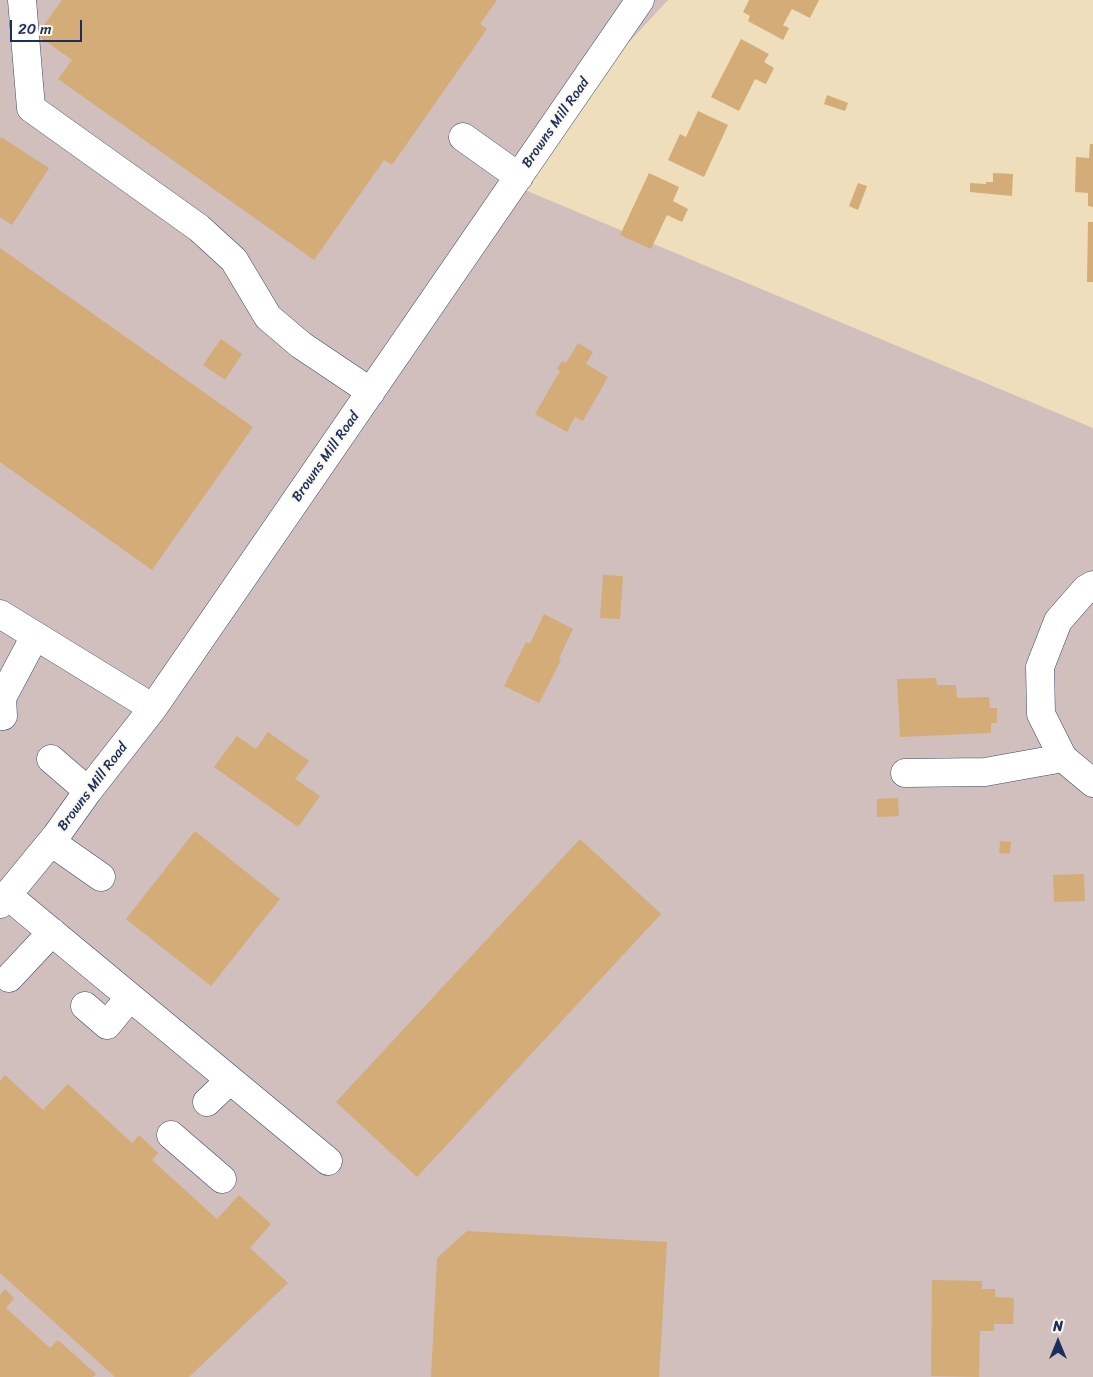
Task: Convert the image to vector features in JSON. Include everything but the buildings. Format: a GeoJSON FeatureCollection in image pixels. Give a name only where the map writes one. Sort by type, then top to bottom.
{"type":"FeatureCollection","features":[{"type":"Feature","properties":{"kind":"street"},"geometry":{"type":"LineString","coordinates":[[22,0],[32,108],[200,228],[234,260],[268,317],[301,345],[370,392]]}},
{"type":"Feature","properties":{"kind":"street","name":"Browns Mill Road"},"geometry":{"type":"LineString","coordinates":[[4,900],[154,708],[640,0]]}},
{"type":"Feature","properties":{"kind":"street"},"geometry":{"type":"LineString","coordinates":[[462,137],[518,177]]}},
{"type":"Feature","properties":{"kind":"street"},"geometry":{"type":"LineString","coordinates":[[1093,585],[1086,589],[1058,621],[1040,667],[1041,714],[1063,758],[1093,783]]}},
{"type":"Feature","properties":{"kind":"street"},"geometry":{"type":"LineString","coordinates":[[0,614],[154,708]]}},
{"type":"Feature","properties":{"kind":"street"},"geometry":{"type":"LineString","coordinates":[[4,716],[2,698],[35,636]]}},
{"type":"Feature","properties":{"kind":"street"},"geometry":{"type":"LineString","coordinates":[[905,773],[985,772],[1063,758]]}},
{"type":"Feature","properties":{"kind":"street"},"geometry":{"type":"LineString","coordinates":[[52,759],[88,791]]}},
{"type":"Feature","properties":{"kind":"street"},"geometry":{"type":"LineString","coordinates":[[51,842],[101,877]]}},
{"type":"Feature","properties":{"kind":"street"},"geometry":{"type":"LineString","coordinates":[[4,900],[52,932],[328,1161]]}},
{"type":"Feature","properties":{"kind":"street"},"geometry":{"type":"LineString","coordinates":[[9,978],[52,932]]}},
{"type":"Feature","properties":{"kind":"street"},"geometry":{"type":"LineString","coordinates":[[85,1006],[107,1025],[130,997]]}},
{"type":"Feature","properties":{"kind":"street"},"geometry":{"type":"LineString","coordinates":[[207,1102],[230,1080]]}},
{"type":"Feature","properties":{"kind":"street"},"geometry":{"type":"LineString","coordinates":[[172,1135],[222,1179]]}},
{"type":"Feature","properties":{"kind":"shaded area"},"geometry":{"type":"Polygon","coordinates":[[[0,0],[668,0],[501,180],[1093,428],[1093,1377],[0,1377],[0,0]]]}}]}
